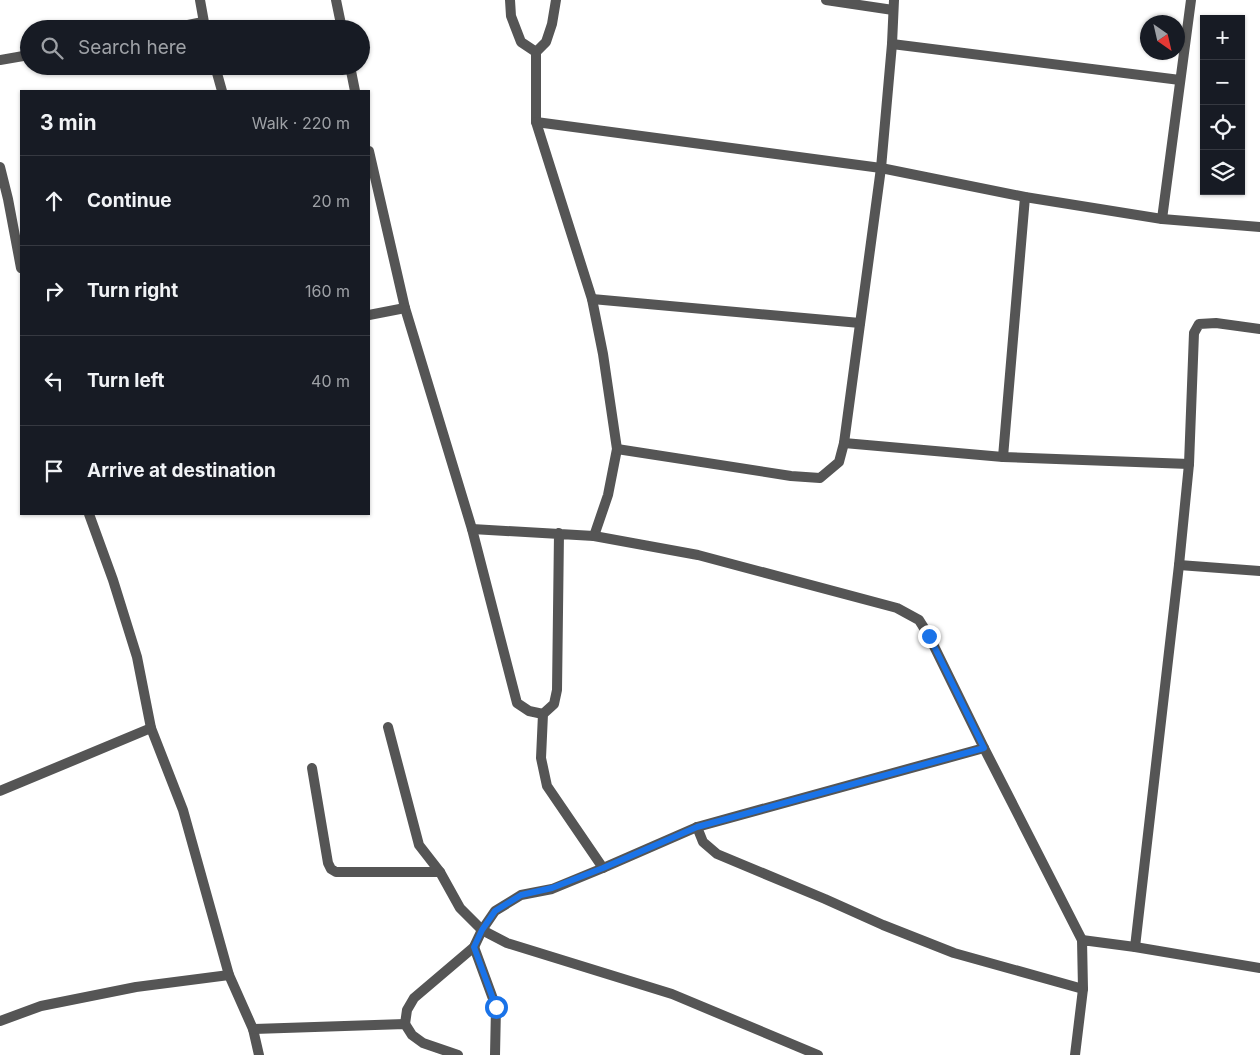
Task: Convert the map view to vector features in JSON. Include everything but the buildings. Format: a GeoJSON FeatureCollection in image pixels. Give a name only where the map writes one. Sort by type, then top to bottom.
{"type":"FeatureCollection","features":[{"type":"Feature","properties":{"kind":"street"},"geometry":{"type":"LineString","coordinates":[[200,0],[203,20]]}},
{"type":"Feature","properties":{"kind":"street"},"geometry":{"type":"LineString","coordinates":[[336,0],[340,20]]}},
{"type":"Feature","properties":{"kind":"street"},"geometry":{"type":"LineString","coordinates":[[510,0],[511,16],[521,42],[536,52]]}},
{"type":"Feature","properties":{"kind":"street"},"geometry":{"type":"LineString","coordinates":[[556,0],[552,24],[546,42],[536,52],[536,122],[592,299],[603,354],[617,450],[608,495],[594,536]]}},
{"type":"Feature","properties":{"kind":"street"},"geometry":{"type":"LineString","coordinates":[[617,450],[791,476],[820,478],[839,462],[844,443],[881,168],[894,5],[826,0]]}},
{"type":"Feature","properties":{"kind":"street"},"geometry":{"type":"LineString","coordinates":[[1162,219],[1191,0]]}},
{"type":"Feature","properties":{"kind":"street"},"geometry":{"type":"LineString","coordinates":[[892,44],[1180,80]]}},
{"type":"Feature","properties":{"kind":"street"},"geometry":{"type":"LineString","coordinates":[[0,60],[20,57]]}},
{"type":"Feature","properties":{"kind":"street"},"geometry":{"type":"LineString","coordinates":[[218,75],[222,90]]}},
{"type":"Feature","properties":{"kind":"street"},"geometry":{"type":"LineString","coordinates":[[352,75],[355,90]]}},
{"type":"Feature","properties":{"kind":"street"},"geometry":{"type":"LineString","coordinates":[[536,122],[881,168],[1025,197],[1162,219],[1260,227]]}},
{"type":"Feature","properties":{"kind":"street"},"geometry":{"type":"LineString","coordinates":[[370,155],[405,308],[472,529],[517,703],[529,711],[543,714]]}},
{"type":"Feature","properties":{"kind":"street"},"geometry":{"type":"LineString","coordinates":[[0,166],[20,263]]}},
{"type":"Feature","properties":{"kind":"street"},"geometry":{"type":"LineString","coordinates":[[1003,458],[1025,197]]}},
{"type":"Feature","properties":{"kind":"street"},"geometry":{"type":"LineString","coordinates":[[592,299],[860,323]]}},
{"type":"Feature","properties":{"kind":"street"},"geometry":{"type":"LineString","coordinates":[[370,315],[405,308]]}},
{"type":"Feature","properties":{"kind":"street"},"geometry":{"type":"LineString","coordinates":[[1135,947],[1179,564],[1188,464],[1194,332],[1199,324],[1216,323],[1260,328]]}},
{"type":"Feature","properties":{"kind":"street"},"geometry":{"type":"LineString","coordinates":[[844,443],[1003,458],[1188,464]]}},
{"type":"Feature","properties":{"kind":"street"},"geometry":{"type":"LineString","coordinates":[[89,515],[113,580],[137,657],[151,728],[183,810],[228,975],[253,1029],[259,1055]]}},
{"type":"Feature","properties":{"kind":"street"},"geometry":{"type":"LineString","coordinates":[[472,529],[594,536],[698,555],[897,608],[919,620],[929,636],[1082,940],[1083,989],[1075,1055]]}},
{"type":"Feature","properties":{"kind":"street"},"geometry":{"type":"LineString","coordinates":[[559,533],[557,690],[554,704],[543,714],[541,758],[548,786],[603,868]]}},
{"type":"Feature","properties":{"kind":"street"},"geometry":{"type":"LineString","coordinates":[[1179,564],[1260,571]]}},
{"type":"Feature","properties":{"kind":"street"},"geometry":{"type":"LineString","coordinates":[[388,727],[419,845],[440,872],[460,908],[482,930],[507,943],[672,994],[818,1055]]}},
{"type":"Feature","properties":{"kind":"street"},"geometry":{"type":"LineString","coordinates":[[0,791],[151,728]]}},
{"type":"Feature","properties":{"kind":"street"},"geometry":{"type":"LineString","coordinates":[[458,1055],[423,1043],[412,1035],[405,1024],[407,1010],[414,998],[474,947],[482,930],[495,911],[521,895],[552,888],[697,827],[984,748]]}},
{"type":"Feature","properties":{"kind":"street"},"geometry":{"type":"LineString","coordinates":[[312,768],[328,863],[331,869],[336,872],[440,872]]}},
{"type":"Feature","properties":{"kind":"street"},"geometry":{"type":"LineString","coordinates":[[697,827],[703,842],[717,854],[883,925],[954,953],[1083,989]]}},
{"type":"Feature","properties":{"kind":"street"},"geometry":{"type":"LineString","coordinates":[[1082,940],[1260,968]]}},
{"type":"Feature","properties":{"kind":"street"},"geometry":{"type":"LineString","coordinates":[[474,947],[496,1007],[495,1055]]}},
{"type":"Feature","properties":{"kind":"street"},"geometry":{"type":"LineString","coordinates":[[0,1021],[41,1006],[136,988],[228,975]]}},
{"type":"Feature","properties":{"kind":"street"},"geometry":{"type":"LineString","coordinates":[[253,1029],[405,1024]]}},
{"type":"Feature","properties":{"kind":"route"},"geometry":{"type":"LineString","coordinates":[[496,1007],[474,947],[482,930],[495,911],[521,895],[552,888],[697,827],[984,748],[929,636]]}}]}
